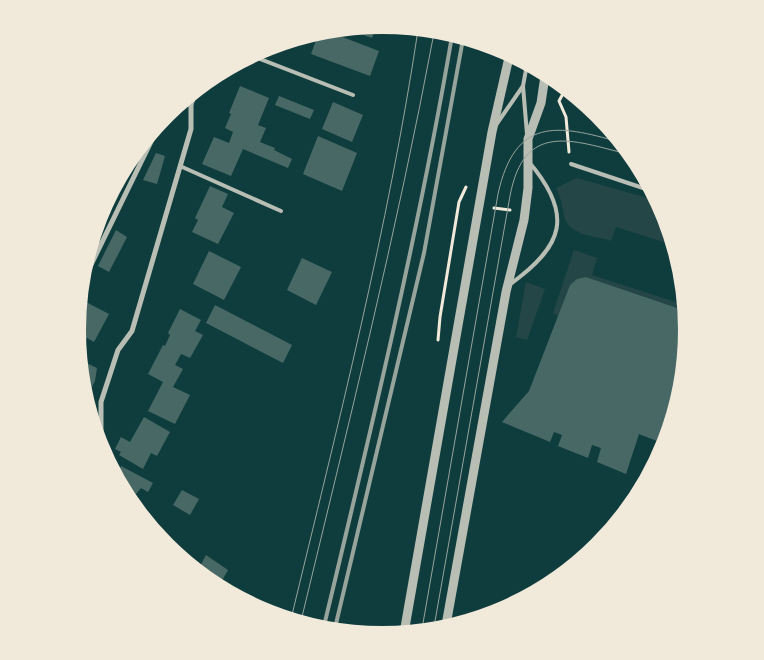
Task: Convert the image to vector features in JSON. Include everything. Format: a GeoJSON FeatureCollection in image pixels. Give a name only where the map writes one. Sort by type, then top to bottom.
{"type":"FeatureCollection","features":[{"type":"Feature","properties":{"kind":"street"},"geometry":{"type":"LineString","coordinates":[[405,628],[492,132],[509,60]]}},
{"type":"Feature","properties":{"kind":"street"},"geometry":{"type":"LineString","coordinates":[[447,622],[508,287],[524,220],[528,188],[528,139],[541,103],[544,80]]}},
{"type":"Feature","properties":{"kind":"street"},"geometry":{"type":"LineString","coordinates":[[101,431],[101,402],[118,350],[132,331],[191,129],[191,104],[193,98]]}},
{"type":"Feature","properties":{"kind":"street"},"geometry":{"type":"LineString","coordinates":[[185,105],[191,104]]}},
{"type":"Feature","properties":{"kind":"street"},"geometry":{"type":"LineString","coordinates":[[91,265],[152,139]]}},
{"type":"Feature","properties":{"kind":"lane"},"geometry":{"type":"LineString","coordinates":[[258,58],[353,95]]}},
{"type":"Feature","properties":{"kind":"lane"},"geometry":{"type":"LineString","coordinates":[[526,68],[523,86],[528,139]]}},
{"type":"Feature","properties":{"kind":"lane"},"geometry":{"type":"LineString","coordinates":[[492,132],[523,86]]}},
{"type":"Feature","properties":{"kind":"lane"},"geometry":{"type":"LineString","coordinates":[[508,287],[523,276],[541,257],[554,240],[557,231],[557,210],[552,195],[540,174],[528,160]]}},
{"type":"Feature","properties":{"kind":"lane"},"geometry":{"type":"LineString","coordinates":[[571,164],[645,189]]}},
{"type":"Feature","properties":{"kind":"lane"},"geometry":{"type":"LineString","coordinates":[[180,166],[281,211]]}},
{"type":"Feature","properties":{"kind":"path"},"geometry":{"type":"LineString","coordinates":[[564,93],[559,101],[566,117],[571,164]]}},
{"type":"Feature","properties":{"kind":"shaded area"},"geometry":{"type":"Polygon","coordinates":[[[577,178],[650,199],[668,243],[616,227],[611,241],[578,232],[568,225],[565,219],[556,188],[577,178]]]}},
{"type":"Feature","properties":{"kind":"shaded area"},"geometry":{"type":"Polygon","coordinates":[[[574,250],[597,258],[592,275],[679,303],[680,309],[586,277],[571,286],[559,316],[553,313],[574,250]]]}},
{"type":"Feature","properties":{"kind":"shaded area"},"geometry":{"type":"Polygon","coordinates":[[[526,282],[545,289],[527,340],[516,337],[526,282]]]}},
{"type":"Feature","properties":{"kind":"building"},"geometry":{"type":"Polygon","coordinates":[[[374,31],[372,38],[358,33],[362,32],[374,31]]]}},
{"type":"Feature","properties":{"kind":"building"},"geometry":{"type":"Polygon","coordinates":[[[337,35],[379,51],[370,76],[311,54],[317,39],[337,35]]]}},
{"type":"Feature","properties":{"kind":"building"},"geometry":{"type":"Polygon","coordinates":[[[240,86],[269,98],[258,125],[266,128],[260,142],[275,148],[274,150],[292,159],[288,168],[243,149],[231,176],[202,164],[214,137],[229,143],[233,132],[225,128],[240,86]]]}},
{"type":"Feature","properties":{"kind":"building"},"geometry":{"type":"Polygon","coordinates":[[[279,96],[314,110],[310,119],[275,105],[279,96]]]}},
{"type":"Feature","properties":{"kind":"building"},"geometry":{"type":"Polygon","coordinates":[[[333,102],[363,115],[352,142],[322,129],[333,102]]]}},
{"type":"Feature","properties":{"kind":"building"},"geometry":{"type":"Polygon","coordinates":[[[318,136],[357,153],[342,191],[303,174],[318,136]]]}},
{"type":"Feature","properties":{"kind":"building"},"geometry":{"type":"Polygon","coordinates":[[[156,153],[165,156],[157,184],[143,180],[156,153]]]}},
{"type":"Feature","properties":{"kind":"building"},"geometry":{"type":"Polygon","coordinates":[[[210,186],[228,194],[222,207],[234,213],[218,244],[192,232],[198,220],[195,218],[210,186]]]}},
{"type":"Feature","properties":{"kind":"building"},"geometry":{"type":"Polygon","coordinates":[[[116,230],[127,237],[109,272],[98,266],[116,230]]]}},
{"type":"Feature","properties":{"kind":"building"},"geometry":{"type":"Polygon","coordinates":[[[209,251],[241,267],[224,300],[193,284],[209,251]]]}},
{"type":"Feature","properties":{"kind":"building"},"geometry":{"type":"Polygon","coordinates":[[[302,258],[332,272],[316,305],[287,290],[302,258]]]}},
{"type":"Feature","properties":{"kind":"building"},"geometry":{"type":"Polygon","coordinates":[[[586,277],[680,309],[681,330],[678,369],[671,407],[665,426],[659,442],[639,434],[626,474],[597,462],[601,448],[592,445],[588,458],[558,446],[562,435],[554,432],[550,442],[502,422],[529,391],[570,285],[577,279],[586,277]]]}},
{"type":"Feature","properties":{"kind":"building"},"geometry":{"type":"Polygon","coordinates":[[[85,301],[109,314],[94,342],[83,336],[85,301]]]}},
{"type":"Feature","properties":{"kind":"building"},"geometry":{"type":"Polygon","coordinates":[[[215,305],[292,345],[283,363],[206,323],[215,305]]]}},
{"type":"Feature","properties":{"kind":"building"},"geometry":{"type":"Polygon","coordinates":[[[180,309],[201,320],[195,331],[203,335],[190,358],[168,348],[181,354],[175,365],[183,369],[173,387],[190,395],[175,424],[148,411],[163,382],[148,374],[163,345],[165,346],[170,335],[168,333],[180,309]]]}},
{"type":"Feature","properties":{"kind":"building"},"geometry":{"type":"Polygon","coordinates":[[[85,363],[97,368],[95,381],[90,392],[85,363]]]}},
{"type":"Feature","properties":{"kind":"building"},"geometry":{"type":"Polygon","coordinates":[[[144,417],[170,432],[157,456],[151,453],[143,469],[119,455],[121,452],[115,449],[121,437],[130,442],[144,417]]]}},
{"type":"Feature","properties":{"kind":"building"},"geometry":{"type":"Polygon","coordinates":[[[121,466],[153,483],[148,492],[141,488],[134,496],[119,471],[121,466]]]}},
{"type":"Feature","properties":{"kind":"building"},"geometry":{"type":"Polygon","coordinates":[[[182,490],[199,499],[190,515],[173,505],[182,490]]]}},
{"type":"Feature","properties":{"kind":"building"},"geometry":{"type":"Polygon","coordinates":[[[206,555],[228,570],[221,582],[200,567],[206,555]]]}},
{"type":"Feature","properties":{"kind":"tram line"},"geometry":{"type":"LineString","coordinates":[[292,615],[377,252],[406,104],[417,34]]}},
{"type":"Feature","properties":{"kind":"tram line"},"geometry":{"type":"LineString","coordinates":[[302,618],[388,255],[433,36]]}},
{"type":"Feature","properties":{"kind":"tram line"},"geometry":{"type":"LineString","coordinates":[[423,626],[498,194],[506,169],[515,151],[527,139],[542,132],[558,130],[576,132],[613,140]]}},
{"type":"Feature","properties":{"kind":"tram line"},"geometry":{"type":"LineString","coordinates":[[435,624],[510,196],[517,172],[526,156],[539,146],[553,142],[570,141],[622,153]]}},
{"type":"Feature","properties":{"kind":"railway"},"geometry":{"type":"LineString","coordinates":[[325,623],[409,258],[451,39]]}},
{"type":"Feature","properties":{"kind":"railway"},"geometry":{"type":"LineString","coordinates":[[336,625],[424,253],[462,42]]}}]}
